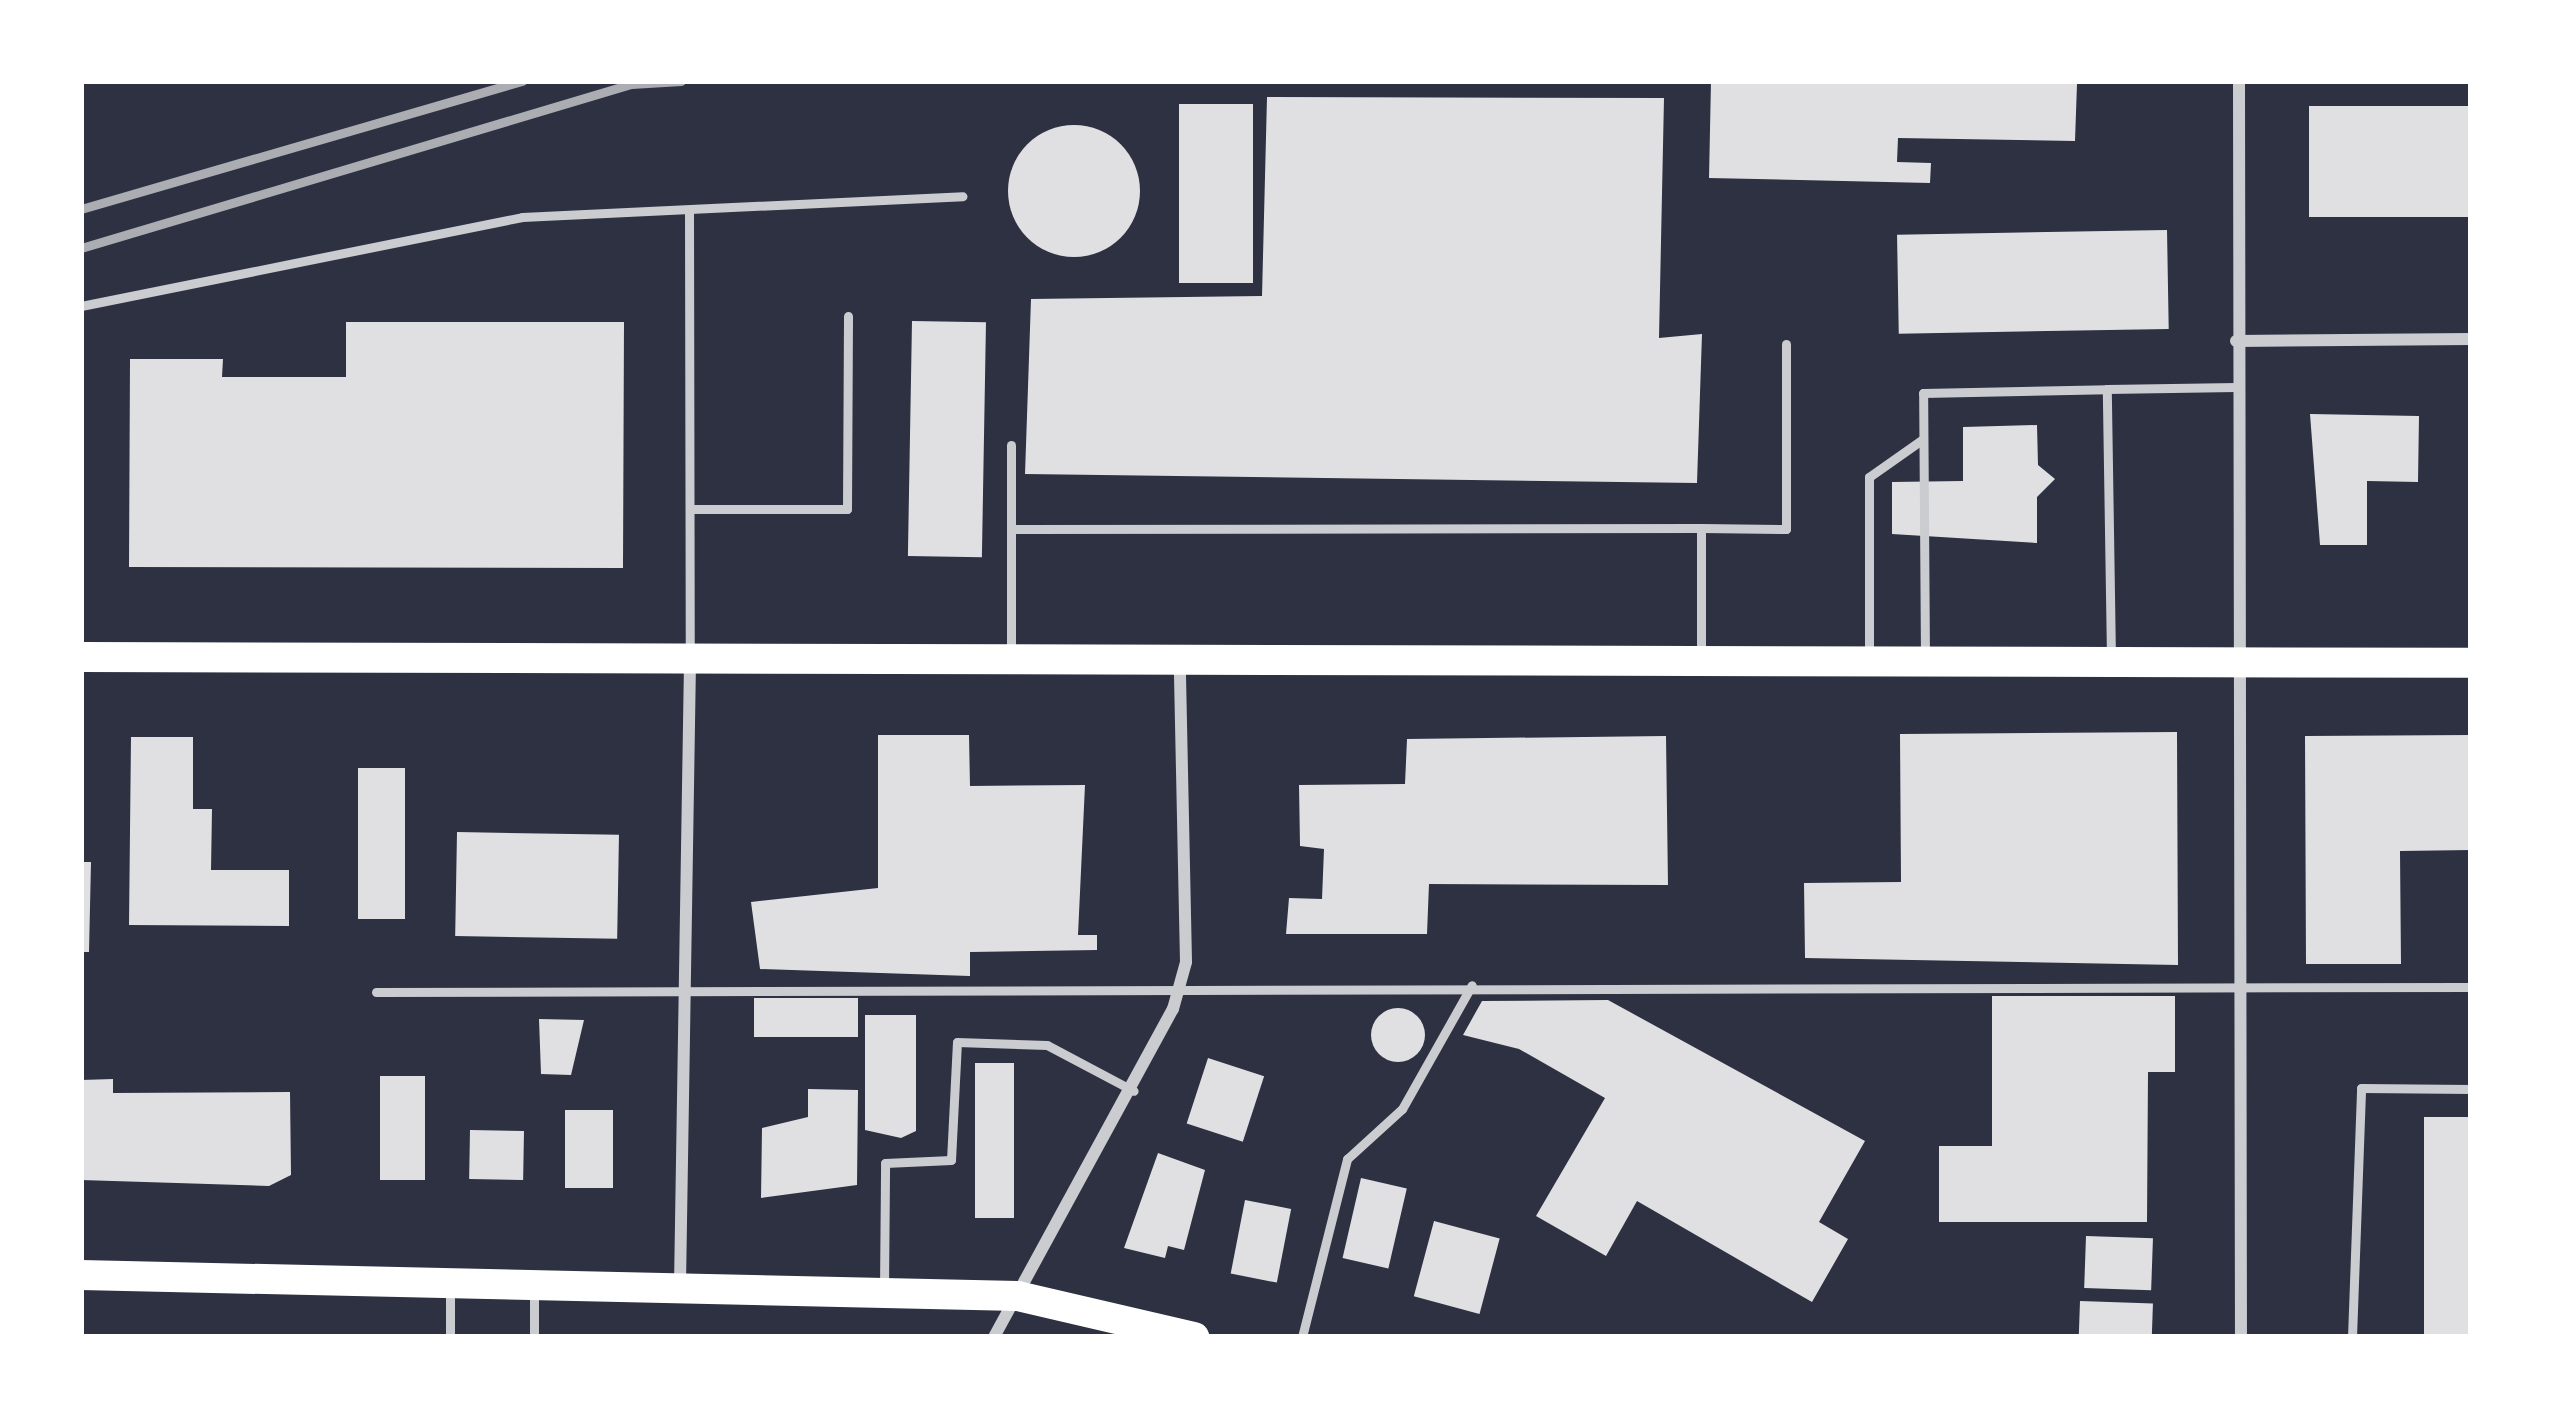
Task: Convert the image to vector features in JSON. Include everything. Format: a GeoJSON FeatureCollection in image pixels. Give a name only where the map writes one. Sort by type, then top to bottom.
{"type":"FeatureCollection","features":[{"type":"Feature","properties":{"kind":"main road"},"geometry":{"type":"LineString","coordinates":[[81,657],[1180,667],[2471,662]]}},
{"type":"Feature","properties":{"kind":"main road"},"geometry":{"type":"LineString","coordinates":[[87,1280],[450,1288],[680,1286],[1018,1296],[1194,1337]]}},
{"type":"Feature","properties":{"kind":"street"},"geometry":{"type":"LineString","coordinates":[[2239,81],[2233,662],[2241,1337]]}},
{"type":"Feature","properties":{"kind":"street"},"geometry":{"type":"LineString","coordinates":[[2236,341],[2471,339]]}},
{"type":"Feature","properties":{"kind":"street"},"geometry":{"type":"LineString","coordinates":[[680,1286],[690,660]]}},
{"type":"Feature","properties":{"kind":"street"},"geometry":{"type":"LineString","coordinates":[[994,1337],[1134,1091],[1179,985],[1180,667]]}},
{"type":"Feature","properties":{"kind":"lane"},"geometry":{"type":"LineString","coordinates":[[81,306],[522,217],[964,196]]}},
{"type":"Feature","properties":{"kind":"lane"},"geometry":{"type":"LineString","coordinates":[[689,210],[690,660]]}},
{"type":"Feature","properties":{"kind":"lane"},"geometry":{"type":"LineString","coordinates":[[690,509],[847,509],[848,316]]}},
{"type":"Feature","properties":{"kind":"lane"},"geometry":{"type":"LineString","coordinates":[[1011,529],[1786,529],[1786,344]]}},
{"type":"Feature","properties":{"kind":"lane"},"geometry":{"type":"LineString","coordinates":[[1925,664],[1923,393],[2236,387]]}},
{"type":"Feature","properties":{"kind":"lane"},"geometry":{"type":"LineString","coordinates":[[2107,389],[2111,663]]}},
{"type":"Feature","properties":{"kind":"lane"},"geometry":{"type":"LineString","coordinates":[[1869,664],[1869,477],[1923,439]]}},
{"type":"Feature","properties":{"kind":"lane"},"geometry":{"type":"LineString","coordinates":[[1010,445],[1011,664]]}},
{"type":"Feature","properties":{"kind":"lane"},"geometry":{"type":"LineString","coordinates":[[1700,665],[1701,528]]}},
{"type":"Feature","properties":{"kind":"lane"},"geometry":{"type":"LineString","coordinates":[[376,992],[1179,985],[2471,987]]}},
{"type":"Feature","properties":{"kind":"lane"},"geometry":{"type":"LineString","coordinates":[[1302,1337],[1348,1159],[1402,1109],[1472,986]]}},
{"type":"Feature","properties":{"kind":"lane"},"geometry":{"type":"LineString","coordinates":[[884,1292],[885,1162],[951,1160],[957,1042],[1047,1045],[1134,1091]]}},
{"type":"Feature","properties":{"kind":"lane"},"geometry":{"type":"LineString","coordinates":[[2352,1337],[2361,1088],[2471,1089]]}},
{"type":"Feature","properties":{"kind":"lane"},"geometry":{"type":"LineString","coordinates":[[534,1287],[534,1337]]}},
{"type":"Feature","properties":{"kind":"lane"},"geometry":{"type":"LineString","coordinates":[[449,1337],[450,1288]]}},
{"type":"Feature","properties":{"kind":"building"},"geometry":{"type":"Polygon","coordinates":[[[1711,81],[2077,84],[2075,141],[1898,138],[1897,162],[1931,163],[1930,183],[1709,178],[1711,81]]]}},
{"type":"Feature","properties":{"kind":"building"},"geometry":{"type":"Polygon","coordinates":[[[1267,97],[1664,98],[1659,338],[1702,334],[1697,483],[1025,474],[1031,299],[1262,296],[1267,97]]]}},
{"type":"Feature","properties":{"kind":"building"},"geometry":{"type":"Polygon","coordinates":[[[1179,104],[1253,104],[1253,283],[1179,283],[1179,104]]]}},
{"type":"Feature","properties":{"kind":"building"},"geometry":{"type":"Polygon","coordinates":[[[2309,106],[2471,106],[2471,217],[2309,217],[2309,106]]]}},
{"type":"Feature","properties":{"kind":"building"},"geometry":{"type":"Polygon","coordinates":[[[1074,125],[1099,130],[1121,144],[1135,166],[1140,191],[1135,216],[1121,238],[1099,252],[1074,257],[1049,252],[1027,238],[1013,216],[1008,191],[1013,166],[1027,144],[1049,130],[1074,125]]]}},
{"type":"Feature","properties":{"kind":"building"},"geometry":{"type":"Polygon","coordinates":[[[2167,230],[2169,329],[1899,334],[1897,235],[2167,230]]]}},
{"type":"Feature","properties":{"kind":"building"},"geometry":{"type":"Polygon","coordinates":[[[912,321],[986,322],[982,557],[908,556],[912,321]]]}},
{"type":"Feature","properties":{"kind":"building"},"geometry":{"type":"Polygon","coordinates":[[[346,322],[624,322],[623,568],[129,567],[130,359],[223,359],[222,377],[346,377],[346,322]]]}},
{"type":"Feature","properties":{"kind":"building"},"geometry":{"type":"Polygon","coordinates":[[[2310,414],[2419,416],[2418,482],[2367,481],[2367,545],[2320,545],[2310,414]]]}},
{"type":"Feature","properties":{"kind":"building"},"geometry":{"type":"Polygon","coordinates":[[[2037,425],[2038,465],[2055,479],[2037,497],[2037,543],[1892,534],[1892,482],[1963,481],[1963,427],[2037,425]]]}},
{"type":"Feature","properties":{"kind":"building"},"geometry":{"type":"Polygon","coordinates":[[[2177,732],[2178,965],[1805,958],[1804,883],[1901,882],[1900,734],[2177,732]]]}},
{"type":"Feature","properties":{"kind":"building"},"geometry":{"type":"Polygon","coordinates":[[[878,735],[969,735],[970,786],[1085,785],[1078,935],[1097,935],[1097,950],[970,952],[970,976],[760,969],[751,902],[878,888],[878,735]]]}},
{"type":"Feature","properties":{"kind":"building"},"geometry":{"type":"Polygon","coordinates":[[[2471,735],[2471,850],[2400,851],[2401,964],[2306,964],[2305,736],[2471,735]]]}},
{"type":"Feature","properties":{"kind":"building"},"geometry":{"type":"Polygon","coordinates":[[[1666,736],[1668,885],[1429,884],[1427,934],[1286,934],[1289,898],[1322,899],[1324,849],[1300,846],[1299,785],[1405,784],[1407,739],[1666,736]]]}},
{"type":"Feature","properties":{"kind":"building"},"geometry":{"type":"Polygon","coordinates":[[[131,737],[193,737],[193,809],[212,809],[211,870],[289,870],[289,926],[129,925],[131,737]]]}},
{"type":"Feature","properties":{"kind":"building"},"geometry":{"type":"Polygon","coordinates":[[[358,768],[405,768],[405,919],[358,919],[358,768]]]}},
{"type":"Feature","properties":{"kind":"building"},"geometry":{"type":"Polygon","coordinates":[[[457,832],[619,835],[617,939],[455,936],[457,832]]]}},
{"type":"Feature","properties":{"kind":"building"},"geometry":{"type":"Polygon","coordinates":[[[81,862],[91,862],[89,952],[81,952],[81,862]]]}},
{"type":"Feature","properties":{"kind":"building"},"geometry":{"type":"Polygon","coordinates":[[[1992,996],[2175,996],[2175,1072],[2148,1072],[2147,1222],[1939,1222],[1939,1146],[1992,1146],[1992,996]]]}},
{"type":"Feature","properties":{"kind":"building"},"geometry":{"type":"Polygon","coordinates":[[[754,998],[858,998],[858,1037],[754,1037],[754,998]]]}},
{"type":"Feature","properties":{"kind":"building"},"geometry":{"type":"Polygon","coordinates":[[[1608,1000],[1865,1141],[1819,1222],[1848,1239],[1812,1302],[1637,1201],[1606,1256],[1536,1216],[1605,1098],[1519,1049],[1463,1035],[1482,1001],[1608,1000]]]}},
{"type":"Feature","properties":{"kind":"building"},"geometry":{"type":"Polygon","coordinates":[[[1398,1008],[1417,1016],[1425,1035],[1417,1054],[1398,1062],[1379,1054],[1371,1035],[1379,1016],[1398,1008]]]}},
{"type":"Feature","properties":{"kind":"building"},"geometry":{"type":"Polygon","coordinates":[[[865,1015],[916,1015],[916,1131],[901,1138],[865,1130],[865,1015]]]}},
{"type":"Feature","properties":{"kind":"building"},"geometry":{"type":"Polygon","coordinates":[[[539,1019],[584,1020],[571,1075],[541,1074],[539,1019]]]}},
{"type":"Feature","properties":{"kind":"building"},"geometry":{"type":"Polygon","coordinates":[[[1208,1058],[1264,1076],[1243,1142],[1187,1124],[1208,1058]]]}},
{"type":"Feature","properties":{"kind":"building"},"geometry":{"type":"Polygon","coordinates":[[[975,1063],[1014,1063],[1014,1218],[975,1218],[975,1063]]]}},
{"type":"Feature","properties":{"kind":"building"},"geometry":{"type":"Polygon","coordinates":[[[380,1076],[425,1076],[425,1180],[380,1180],[380,1076]]]}},
{"type":"Feature","properties":{"kind":"building"},"geometry":{"type":"Polygon","coordinates":[[[113,1079],[113,1093],[290,1092],[291,1175],[269,1186],[81,1180],[81,1080],[113,1079]]]}},
{"type":"Feature","properties":{"kind":"building"},"geometry":{"type":"Polygon","coordinates":[[[808,1089],[858,1090],[857,1185],[761,1198],[762,1128],[808,1117],[808,1089]]]}},
{"type":"Feature","properties":{"kind":"building"},"geometry":{"type":"Polygon","coordinates":[[[565,1110],[613,1110],[613,1188],[565,1188],[565,1110]]]}},
{"type":"Feature","properties":{"kind":"building"},"geometry":{"type":"Polygon","coordinates":[[[2424,1117],[2471,1117],[2471,1337],[2424,1337],[2424,1117]]]}},
{"type":"Feature","properties":{"kind":"building"},"geometry":{"type":"Polygon","coordinates":[[[470,1130],[524,1131],[523,1180],[469,1179],[470,1130]]]}},
{"type":"Feature","properties":{"kind":"building"},"geometry":{"type":"Polygon","coordinates":[[[1158,1153],[1205,1170],[1184,1250],[1168,1246],[1165,1258],[1124,1248],[1158,1153]]]}},
{"type":"Feature","properties":{"kind":"building"},"geometry":{"type":"Polygon","coordinates":[[[1361,1178],[1407,1189],[1388,1268],[1343,1258],[1361,1178]]]}},
{"type":"Feature","properties":{"kind":"building"},"geometry":{"type":"Polygon","coordinates":[[[1245,1200],[1291,1209],[1277,1283],[1231,1274],[1245,1200]]]}},
{"type":"Feature","properties":{"kind":"building"},"geometry":{"type":"Polygon","coordinates":[[[1434,1221],[1500,1239],[1479,1314],[1414,1296],[1434,1221]]]}},
{"type":"Feature","properties":{"kind":"building"},"geometry":{"type":"Polygon","coordinates":[[[2086,1236],[2153,1238],[2151,1290],[2084,1288],[2086,1236]]]}},
{"type":"Feature","properties":{"kind":"building"},"geometry":{"type":"Polygon","coordinates":[[[2080,1301],[2153,1304],[2152,1337],[2079,1337],[2080,1301]]]}},
{"type":"Feature","properties":{"kind":"railway"},"geometry":{"type":"LineString","coordinates":[[81,209],[523,81]]}},
{"type":"Feature","properties":{"kind":"railway"},"geometry":{"type":"LineString","coordinates":[[81,248],[631,84],[681,81]]}}]}
